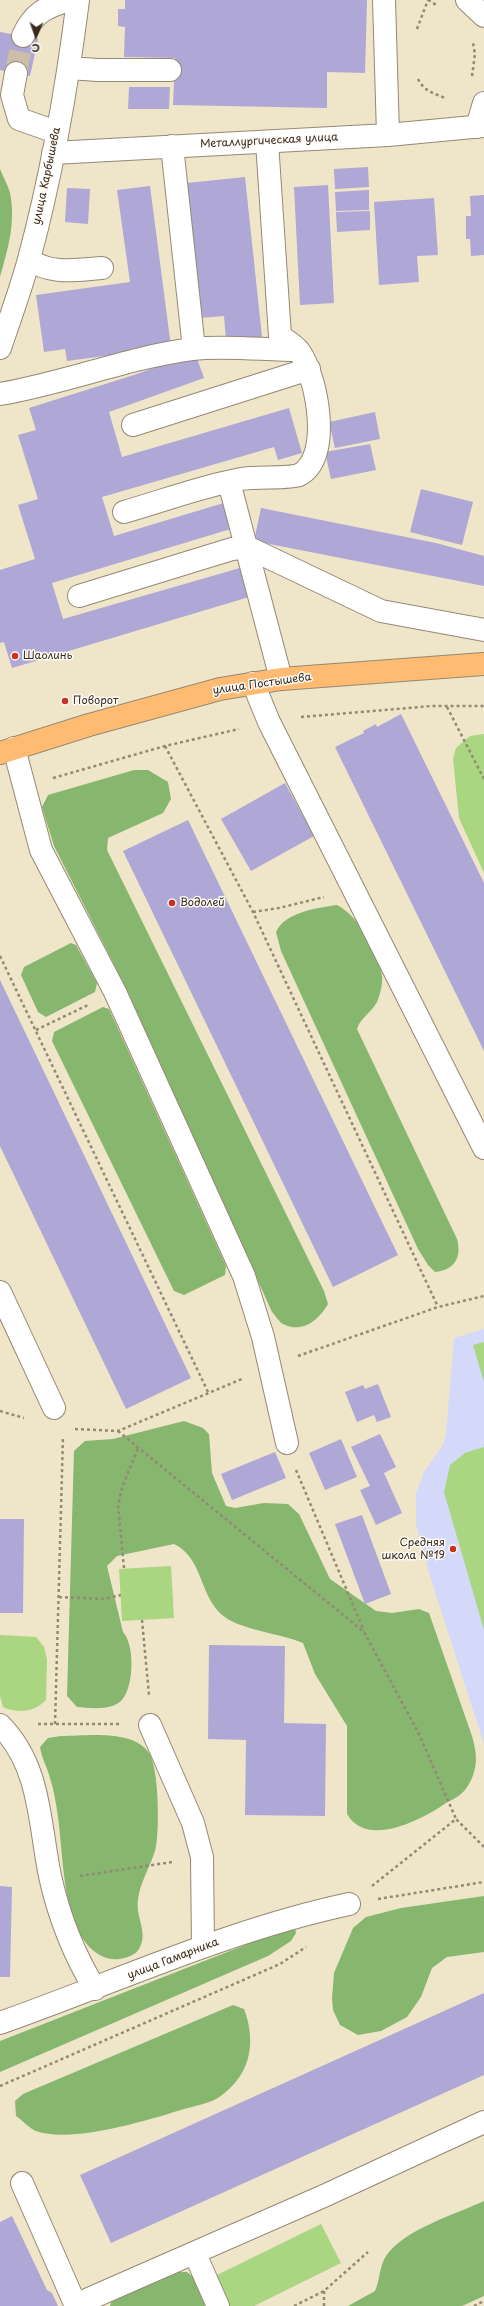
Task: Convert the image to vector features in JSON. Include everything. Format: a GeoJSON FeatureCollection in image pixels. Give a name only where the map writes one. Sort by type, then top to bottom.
{"type":"FeatureCollection","features":[{"type":"Feature","properties":{"kind":"main road","name":"улица Постышева"},"geometry":{"type":"LineString","coordinates":[[7,750],[220,689],[253,683],[281,679],[484,664]]}},
{"type":"Feature","properties":{"kind":"street"},"geometry":{"type":"LineString","coordinates":[[24,36],[28,25],[37,13],[69,0]]}},
{"type":"Feature","properties":{"kind":"street","name":"улица Карбышева"},"geometry":{"type":"LineString","coordinates":[[0,348],[29,259],[55,142],[69,68],[78,0]]}},
{"type":"Feature","properties":{"kind":"street"},"geometry":{"type":"LineString","coordinates":[[384,0],[388,135]]}},
{"type":"Feature","properties":{"kind":"street"},"geometry":{"type":"LineString","coordinates":[[468,0],[484,16]]}},
{"type":"Feature","properties":{"kind":"street"},"geometry":{"type":"LineString","coordinates":[[69,68],[98,70],[170,70]]}},
{"type":"Feature","properties":{"kind":"street"},"geometry":{"type":"LineString","coordinates":[[16,73],[12,95],[19,119],[55,142]]}},
{"type":"Feature","properties":{"kind":"street"},"geometry":{"type":"LineString","coordinates":[[480,126],[484,104]]}},
{"type":"Feature","properties":{"kind":"street","name":"Металлургическая улица"},"geometry":{"type":"LineString","coordinates":[[55,142],[172,146],[388,135],[480,126]]}},
{"type":"Feature","properties":{"kind":"street"},"geometry":{"type":"LineString","coordinates":[[124,512],[229,482],[256,477],[292,478],[308,469],[319,433],[317,395],[309,369],[298,350],[280,336],[267,142]]}},
{"type":"Feature","properties":{"kind":"street"},"geometry":{"type":"LineString","coordinates":[[172,146],[194,349]]}},
{"type":"Feature","properties":{"kind":"street"},"geometry":{"type":"LineString","coordinates":[[29,259],[39,267],[70,271],[102,268]]}},
{"type":"Feature","properties":{"kind":"street"},"geometry":{"type":"LineString","coordinates":[[0,394],[30,389],[131,361],[194,349],[298,350]]}},
{"type":"Feature","properties":{"kind":"street"},"geometry":{"type":"LineString","coordinates":[[133,425],[309,369]]}},
{"type":"Feature","properties":{"kind":"street"},"geometry":{"type":"LineString","coordinates":[[229,482],[281,679]]}},
{"type":"Feature","properties":{"kind":"street"},"geometry":{"type":"LineString","coordinates":[[79,596],[232,549],[247,547],[381,611],[484,630]]}},
{"type":"Feature","properties":{"kind":"street"},"geometry":{"type":"LineString","coordinates":[[253,683],[270,722],[484,1148]]}},
{"type":"Feature","properties":{"kind":"street"},"geometry":{"type":"LineString","coordinates":[[7,750],[24,786],[41,850],[115,992],[244,1276],[263,1337],[287,1443]]}},
{"type":"Feature","properties":{"kind":"street"},"geometry":{"type":"LineString","coordinates":[[0,1292],[54,1408]]}},
{"type":"Feature","properties":{"kind":"street"},"geometry":{"type":"LineString","coordinates":[[0,1725],[19,1747],[32,1778],[61,1919],[80,1965],[95,1989]]}},
{"type":"Feature","properties":{"kind":"street"},"geometry":{"type":"LineString","coordinates":[[150,1725],[190,1816],[202,1857],[202,1946]]}},
{"type":"Feature","properties":{"kind":"street","name":"улица Гамарника"},"geometry":{"type":"LineString","coordinates":[[0,2023],[95,1989],[202,1946],[275,1922],[349,1904]]}},
{"type":"Feature","properties":{"kind":"street"},"geometry":{"type":"LineString","coordinates":[[22,2183],[76,2306],[195,2254],[484,2122]]}},
{"type":"Feature","properties":{"kind":"street"},"geometry":{"type":"LineString","coordinates":[[195,2254],[218,2306]]}},
{"type":"Feature","properties":{"kind":"path"},"geometry":{"type":"LineString","coordinates":[[416,32],[428,0],[444,10]]}},
{"type":"Feature","properties":{"kind":"path"},"geometry":{"type":"LineString","coordinates":[[472,77],[475,54],[473,39]]}},
{"type":"Feature","properties":{"kind":"path"},"geometry":{"type":"LineString","coordinates":[[418,77],[422,86],[428,91],[449,99]]}},
{"type":"Feature","properties":{"kind":"path"},"geometry":{"type":"LineString","coordinates":[[24,786],[165,746],[286,719],[423,707],[484,706]]}},
{"type":"Feature","properties":{"kind":"path"},"geometry":{"type":"LineString","coordinates":[[447,707],[484,779]]}},
{"type":"Feature","properties":{"kind":"path"},"geometry":{"type":"LineString","coordinates":[[165,746],[253,912],[438,1307]]}},
{"type":"Feature","properties":{"kind":"path"},"geometry":{"type":"LineString","coordinates":[[253,912],[305,903],[327,896],[349,881]]}},
{"type":"Feature","properties":{"kind":"path"},"geometry":{"type":"LineString","coordinates":[[0,956],[210,1394]]}},
{"type":"Feature","properties":{"kind":"path"},"geometry":{"type":"LineString","coordinates":[[36,1030],[81,1008]]}},
{"type":"Feature","properties":{"kind":"path"},"geometry":{"type":"LineString","coordinates":[[118,1432],[364,1632]]}},
{"type":"Feature","properties":{"kind":"path"},"geometry":{"type":"LineString","coordinates":[[63,1436],[55,1724],[116,1724]]}},
{"type":"Feature","properties":{"kind":"path"},"geometry":{"type":"LineString","coordinates":[[287,1443],[295,1466],[364,1632],[418,1732],[456,1819],[484,1847]]}},
{"type":"Feature","properties":{"kind":"path"},"geometry":{"type":"LineString","coordinates":[[124,1568],[118,1506],[123,1485],[138,1448]]}},
{"type":"Feature","properties":{"kind":"path"},"geometry":{"type":"LineString","coordinates":[[59,1597],[103,1599],[120,1595]]}},
{"type":"Feature","properties":{"kind":"path"},"geometry":{"type":"LineString","coordinates":[[142,1620],[150,1725]]}},
{"type":"Feature","properties":{"kind":"path"},"geometry":{"type":"LineString","coordinates":[[349,1904],[456,1819]]}},
{"type":"Feature","properties":{"kind":"path"},"geometry":{"type":"LineString","coordinates":[[52,1881],[202,1857]]}},
{"type":"Feature","properties":{"kind":"path"},"geometry":{"type":"LineString","coordinates":[[349,1904],[484,1882]]}},
{"type":"Feature","properties":{"kind":"path"},"geometry":{"type":"LineString","coordinates":[[0,2086],[280,1964],[310,1944]]}},
{"type":"Feature","properties":{"kind":"path"},"geometry":{"type":"LineString","coordinates":[[294,2306],[324,2291],[368,2252]]}},
{"type":"Feature","properties":{"kind":"path"},"geometry":{"type":"LineString","coordinates":[[324,2291],[324,2306]]}},
{"type":"Feature","properties":{"kind":"path"},"geometry":{"type":"LineString","coordinates":[[474,2306],[484,2301]]}},
{"type":"Feature","properties":{"kind":"shaded area","name":"Средняя школа №19"},"geometry":{"type":"Polygon","coordinates":[[[484,1329],[484,1744],[429,1573],[416,1524],[416,1494],[424,1472],[443,1445],[446,1433],[454,1338],[484,1329]]]}},
{"type":"Feature","properties":{"kind":"green space"},"geometry":{"type":"Polygon","coordinates":[[[0,169],[10,193],[12,204],[12,225],[0,277],[0,169]]]}},
{"type":"Feature","properties":{"kind":"green space"},"geometry":{"type":"Polygon","coordinates":[[[484,734],[484,873],[459,818],[453,759],[456,748],[470,736],[484,734]]]}},
{"type":"Feature","properties":{"kind":"green space"},"geometry":{"type":"Polygon","coordinates":[[[134,770],[148,770],[168,782],[171,799],[163,813],[108,838],[107,850],[324,1291],[328,1304],[315,1320],[303,1326],[290,1327],[283,1324],[272,1312],[127,990],[54,846],[42,807],[48,795],[134,770]]]}},
{"type":"Feature","properties":{"kind":"green space"},"geometry":{"type":"Polygon","coordinates":[[[337,905],[353,917],[360,926],[376,955],[380,966],[382,982],[377,1002],[357,1029],[457,1239],[458,1257],[448,1269],[442,1271],[435,1272],[428,1265],[418,1249],[281,951],[276,932],[280,925],[294,915],[302,912],[337,905]]]}},
{"type":"Feature","properties":{"kind":"green space"},"geometry":{"type":"Polygon","coordinates":[[[71,943],[76,945],[97,983],[95,992],[46,1017],[38,1012],[21,975],[24,967],[71,943]]]}},
{"type":"Feature","properties":{"kind":"green space"},"geometry":{"type":"Polygon","coordinates":[[[103,1007],[109,1009],[226,1266],[225,1275],[184,1295],[174,1291],[52,1041],[54,1032],[103,1007]]]}},
{"type":"Feature","properties":{"kind":"green space"},"geometry":{"type":"Polygon","coordinates":[[[484,1342],[484,1382],[473,1345],[484,1342]]]}},
{"type":"Feature","properties":{"kind":"green space"},"geometry":{"type":"Polygon","coordinates":[[[184,1421],[203,1428],[209,1434],[212,1473],[226,1506],[235,1508],[264,1503],[288,1504],[299,1514],[330,1579],[376,1611],[392,1613],[419,1609],[429,1613],[472,1736],[475,1749],[476,1763],[473,1774],[467,1787],[458,1796],[424,1816],[395,1828],[381,1830],[368,1829],[356,1824],[347,1814],[347,1726],[315,1674],[303,1643],[248,1628],[228,1619],[221,1614],[208,1597],[196,1567],[190,1558],[183,1550],[174,1544],[117,1556],[107,1566],[123,1632],[130,1646],[132,1666],[131,1676],[126,1694],[122,1700],[113,1706],[88,1708],[77,1707],[67,1696],[74,1451],[85,1441],[113,1439],[184,1421]]]}},
{"type":"Feature","properties":{"kind":"green space"},"geometry":{"type":"Polygon","coordinates":[[[484,1447],[484,1630],[444,1492],[450,1465],[465,1453],[484,1447]]]}},
{"type":"Feature","properties":{"kind":"green space"},"geometry":{"type":"Polygon","coordinates":[[[171,1566],[174,1618],[122,1621],[119,1569],[171,1566]]]}},
{"type":"Feature","properties":{"kind":"green space"},"geometry":{"type":"Polygon","coordinates":[[[0,1635],[36,1637],[44,1647],[47,1659],[46,1700],[37,1707],[26,1711],[14,1711],[3,1707],[0,1696],[0,1635]]]}},
{"type":"Feature","properties":{"kind":"green space"},"geometry":{"type":"Polygon","coordinates":[[[96,1735],[121,1737],[132,1740],[142,1745],[149,1753],[152,1761],[155,1772],[158,1801],[157,1842],[138,1899],[138,1912],[143,1937],[142,1943],[136,1952],[126,1958],[106,1958],[91,1949],[80,1935],[73,1918],[65,1882],[55,1797],[40,1747],[48,1738],[96,1735]]]}},
{"type":"Feature","properties":{"kind":"green space"},"geometry":{"type":"Polygon","coordinates":[[[484,1896],[484,1952],[447,1957],[432,1968],[421,1997],[407,2017],[381,2031],[358,2035],[340,2025],[333,2010],[332,1998],[334,1973],[353,1928],[366,1917],[401,1908],[484,1896]]]}},
{"type":"Feature","properties":{"kind":"green space"},"geometry":{"type":"Polygon","coordinates":[[[295,1928],[296,1933],[291,1941],[268,1956],[0,2072],[0,2041],[286,1929],[295,1928]]]}},
{"type":"Feature","properties":{"kind":"green space"},"geometry":{"type":"Polygon","coordinates":[[[233,2005],[244,2009],[249,2029],[250,2049],[245,2068],[240,2077],[227,2091],[216,2099],[205,2104],[131,2124],[89,2133],[69,2135],[36,2131],[16,2116],[15,2101],[23,2094],[233,2005]]]}},
{"type":"Feature","properties":{"kind":"green space"},"geometry":{"type":"Polygon","coordinates":[[[484,2201],[484,2296],[462,2306],[348,2306],[375,2291],[386,2256],[405,2238],[431,2224],[484,2201]]]}},
{"type":"Feature","properties":{"kind":"green space"},"geometry":{"type":"Polygon","coordinates":[[[321,2224],[341,2263],[254,2306],[230,2306],[215,2276],[321,2224]]]}},
{"type":"Feature","properties":{"kind":"green space"},"geometry":{"type":"Polygon","coordinates":[[[176,2272],[187,2272],[193,2277],[205,2306],[110,2306],[111,2302],[176,2272]]]}},
{"type":"Feature","properties":{"kind":"building"},"geometry":{"type":"Polygon","coordinates":[[[125,0],[367,0],[365,73],[327,72],[327,108],[173,105],[175,58],[124,57],[125,27],[118,26],[118,9],[125,9],[125,0]]]}},
{"type":"Feature","properties":{"kind":"building"},"geometry":{"type":"Polygon","coordinates":[[[0,32],[38,39],[30,76],[0,70],[0,32]]]}},
{"type":"Feature","properties":{"kind":"building"},"geometry":{"type":"Polygon","coordinates":[[[129,87],[170,87],[169,109],[128,109],[129,87]]]}},
{"type":"Feature","properties":{"kind":"building"},"geometry":{"type":"Polygon","coordinates":[[[368,167],[369,187],[335,189],[334,169],[368,167]]]}},
{"type":"Feature","properties":{"kind":"building"},"geometry":{"type":"Polygon","coordinates":[[[245,177],[262,337],[226,340],[224,316],[201,318],[187,183],[245,177]]]}},
{"type":"Feature","properties":{"kind":"building"},"geometry":{"type":"Polygon","coordinates":[[[328,185],[334,303],[300,305],[294,187],[328,185]]]}},
{"type":"Feature","properties":{"kind":"building"},"geometry":{"type":"Polygon","coordinates":[[[150,186],[171,347],[67,361],[65,349],[44,352],[36,295],[130,282],[117,190],[150,186]]]}},
{"type":"Feature","properties":{"kind":"building"},"geometry":{"type":"Polygon","coordinates":[[[67,188],[90,189],[88,224],[65,222],[67,188]]]}},
{"type":"Feature","properties":{"kind":"building"},"geometry":{"type":"Polygon","coordinates":[[[369,190],[369,210],[336,211],[335,192],[369,190]]]}},
{"type":"Feature","properties":{"kind":"building"},"geometry":{"type":"Polygon","coordinates":[[[484,195],[484,255],[471,256],[470,239],[466,239],[466,216],[471,216],[470,196],[484,195]]]}},
{"type":"Feature","properties":{"kind":"building"},"geometry":{"type":"Polygon","coordinates":[[[434,198],[438,255],[417,256],[419,282],[379,285],[374,202],[434,198]]]}},
{"type":"Feature","properties":{"kind":"building"},"geometry":{"type":"Polygon","coordinates":[[[370,211],[370,230],[337,232],[336,212],[370,211]]]}},
{"type":"Feature","properties":{"kind":"building"},"geometry":{"type":"Polygon","coordinates":[[[195,353],[204,378],[109,412],[122,457],[289,408],[302,453],[278,460],[274,447],[102,497],[114,536],[227,502],[234,528],[52,583],[63,619],[240,568],[249,597],[12,668],[4,642],[0,643],[0,570],[35,559],[18,505],[38,499],[18,435],[36,430],[29,408],[137,374],[195,353]]]}},
{"type":"Feature","properties":{"kind":"building"},"geometry":{"type":"Polygon","coordinates":[[[375,412],[380,439],[335,448],[329,422],[375,412]]]}},
{"type":"Feature","properties":{"kind":"building"},"geometry":{"type":"Polygon","coordinates":[[[370,444],[376,470],[331,479],[325,452],[370,444]]]}},
{"type":"Feature","properties":{"kind":"building"},"geometry":{"type":"Polygon","coordinates":[[[421,489],[473,502],[462,545],[410,532],[421,489]]]}},
{"type":"Feature","properties":{"kind":"building"},"geometry":{"type":"Polygon","coordinates":[[[261,508],[436,543],[484,556],[484,586],[254,541],[261,508]]]}},
{"type":"Feature","properties":{"kind":"building"},"geometry":{"type":"Polygon","coordinates":[[[401,714],[484,883],[484,1051],[335,747],[364,733],[363,731],[376,724],[377,727],[401,714]]]}},
{"type":"Feature","properties":{"kind":"building"},"geometry":{"type":"Polygon","coordinates":[[[285,783],[314,836],[251,871],[221,819],[285,783]]]}},
{"type":"Feature","properties":{"kind":"building"},"geometry":{"type":"Polygon","coordinates":[[[188,820],[398,1255],[333,1287],[123,851],[188,820]]]}},
{"type":"Feature","properties":{"kind":"building"},"geometry":{"type":"Polygon","coordinates":[[[0,980],[191,1378],[126,1409],[0,1146],[0,980]]]}},
{"type":"Feature","properties":{"kind":"building"},"geometry":{"type":"Polygon","coordinates":[[[378,1384],[391,1417],[377,1422],[374,1415],[357,1422],[345,1392],[363,1385],[365,1389],[378,1384]]]}},
{"type":"Feature","properties":{"kind":"building"},"geometry":{"type":"Polygon","coordinates":[[[380,1434],[396,1467],[384,1473],[402,1513],[376,1525],[360,1490],[370,1486],[351,1447],[380,1434]]]}},
{"type":"Feature","properties":{"kind":"building"},"geometry":{"type":"Polygon","coordinates":[[[341,1439],[357,1477],[325,1490],[309,1453],[341,1439]]]}},
{"type":"Feature","properties":{"kind":"building"},"geometry":{"type":"Polygon","coordinates":[[[275,1452],[286,1478],[232,1500],[221,1474],[275,1452]]]}},
{"type":"Feature","properties":{"kind":"building"},"geometry":{"type":"Polygon","coordinates":[[[362,1515],[391,1594],[365,1604],[335,1524],[362,1515]]]}},
{"type":"Feature","properties":{"kind":"building"},"geometry":{"type":"Polygon","coordinates":[[[0,1519],[24,1519],[23,1613],[0,1613],[0,1519]]]}},
{"type":"Feature","properties":{"kind":"building"},"geometry":{"type":"Polygon","coordinates":[[[209,1645],[285,1646],[284,1723],[326,1724],[325,1816],[245,1815],[246,1740],[208,1739],[209,1645]]]}},
{"type":"Feature","properties":{"kind":"building"},"geometry":{"type":"Polygon","coordinates":[[[0,1886],[12,1887],[10,1977],[0,1977],[0,1886]]]}},
{"type":"Feature","properties":{"kind":"building"},"geometry":{"type":"Polygon","coordinates":[[[484,1993],[484,2075],[111,2243],[80,2175],[484,1993]]]}},
{"type":"Feature","properties":{"kind":"building"},"geometry":{"type":"Polygon","coordinates":[[[12,2216],[47,2290],[52,2293],[58,2306],[0,2306],[0,2222],[12,2216]]]}},
{"type":"Feature","properties":{"kind":"tunnel"},"geometry":{"type":"LineString","coordinates":[[16,73],[23,36]]}},
{"type":"Feature","properties":{"kind":"place","name":"Шаолинь"},"geometry":{"type":"Point","coordinates":[15,656]}},
{"type":"Feature","properties":{"kind":"place","name":"Поворот"},"geometry":{"type":"Point","coordinates":[65,701]}},
{"type":"Feature","properties":{"kind":"place","name":"Водолей"},"geometry":{"type":"Point","coordinates":[172,903]}},
{"type":"Feature","properties":{"kind":"place","name":"Средняя школа №19"},"geometry":{"type":"Point","coordinates":[453,1549]}}]}
